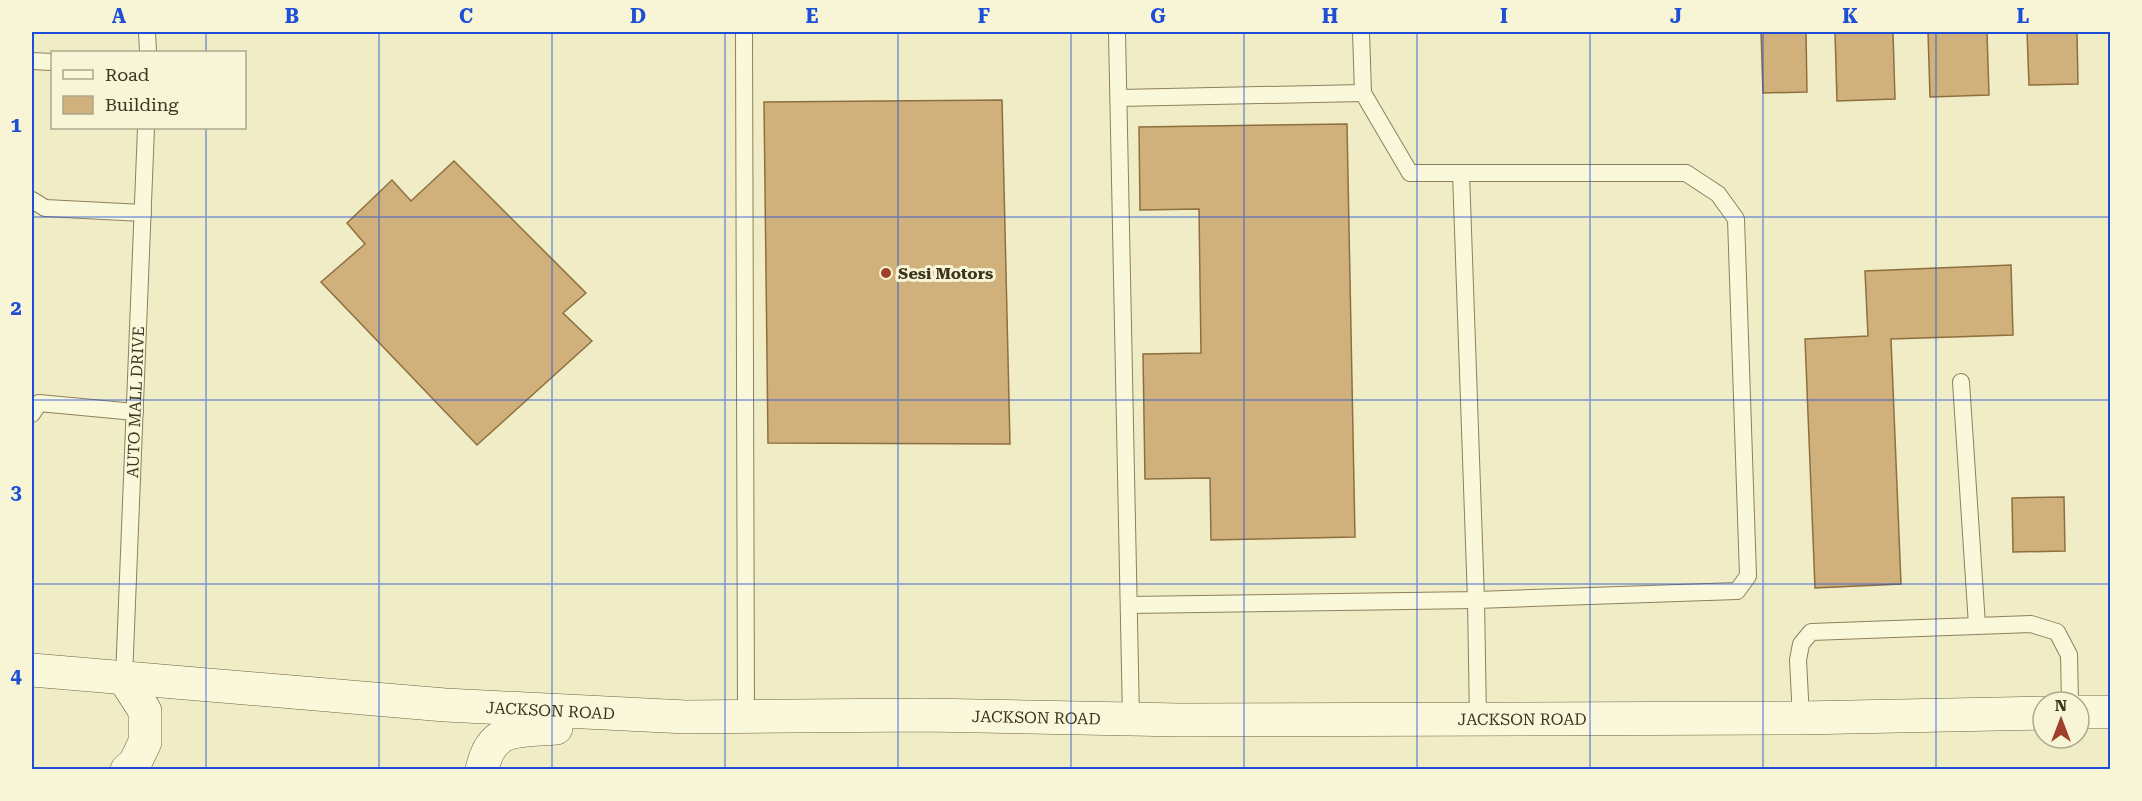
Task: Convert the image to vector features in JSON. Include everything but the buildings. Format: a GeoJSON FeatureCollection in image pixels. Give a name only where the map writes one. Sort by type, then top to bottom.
{"type":"FeatureCollection","features":[{"type":"Feature","properties":{"kind":"main road","name":"JACKSON ROAD"},"geometry":{"type":"LineString","coordinates":[[32,669],[445,705],[686,717],[926,715],[1131,719],[1478,719],[1801,718],[2031,713]]}},
{"type":"Feature","properties":{"kind":"main road"},"geometry":{"type":"LineString","coordinates":[[124,678],[145,711],[145,742],[135,763],[127,770]]}},
{"type":"Feature","properties":{"kind":"main road"},"geometry":{"type":"LineString","coordinates":[[482,770],[488,751],[498,737],[513,731],[686,717]]}},
{"type":"Feature","properties":{"kind":"lane"},"geometry":{"type":"LineString","coordinates":[[147,32],[148,51]]}},
{"type":"Feature","properties":{"kind":"lane"},"geometry":{"type":"LineString","coordinates":[[744,32],[746,717]]}},
{"type":"Feature","properties":{"kind":"lane"},"geometry":{"type":"LineString","coordinates":[[1117,32],[1131,719]]}},
{"type":"Feature","properties":{"kind":"lane"},"geometry":{"type":"LineString","coordinates":[[1129,605],[1476,600],[1737,591],[1748,576],[1736,219],[1718,194],[1686,173],[1410,173],[1363,93],[1361,32]]}},
{"type":"Feature","properties":{"kind":"lane"},"geometry":{"type":"LineString","coordinates":[[32,61],[51,62]]}},
{"type":"Feature","properties":{"kind":"lane"},"geometry":{"type":"LineString","coordinates":[[1119,98],[1363,93]]}},
{"type":"Feature","properties":{"kind":"lane","name":"AUTO MALL DRIVE"},"geometry":{"type":"LineString","coordinates":[[124,678],[146,129]]}},
{"type":"Feature","properties":{"kind":"lane"},"geometry":{"type":"LineString","coordinates":[[1461,173],[1478,719]]}},
{"type":"Feature","properties":{"kind":"lane"},"geometry":{"type":"LineString","coordinates":[[32,200],[45,208],[142,213]]}},
{"type":"Feature","properties":{"kind":"lane"},"geometry":{"type":"LineString","coordinates":[[1961,382],[1977,625]]}},
{"type":"Feature","properties":{"kind":"lane"},"geometry":{"type":"LineString","coordinates":[[32,414],[39,404],[135,412]]}},
{"type":"Feature","properties":{"kind":"lane"},"geometry":{"type":"LineString","coordinates":[[1801,718],[1798,660],[1801,644],[1811,632],[2031,624],[2057,632],[2070,655],[2093,713]]}},
{"type":"Feature","properties":{"kind":"place","name":"Sesi Motors"},"geometry":{"type":"Point","coordinates":[886,273]}}]}
